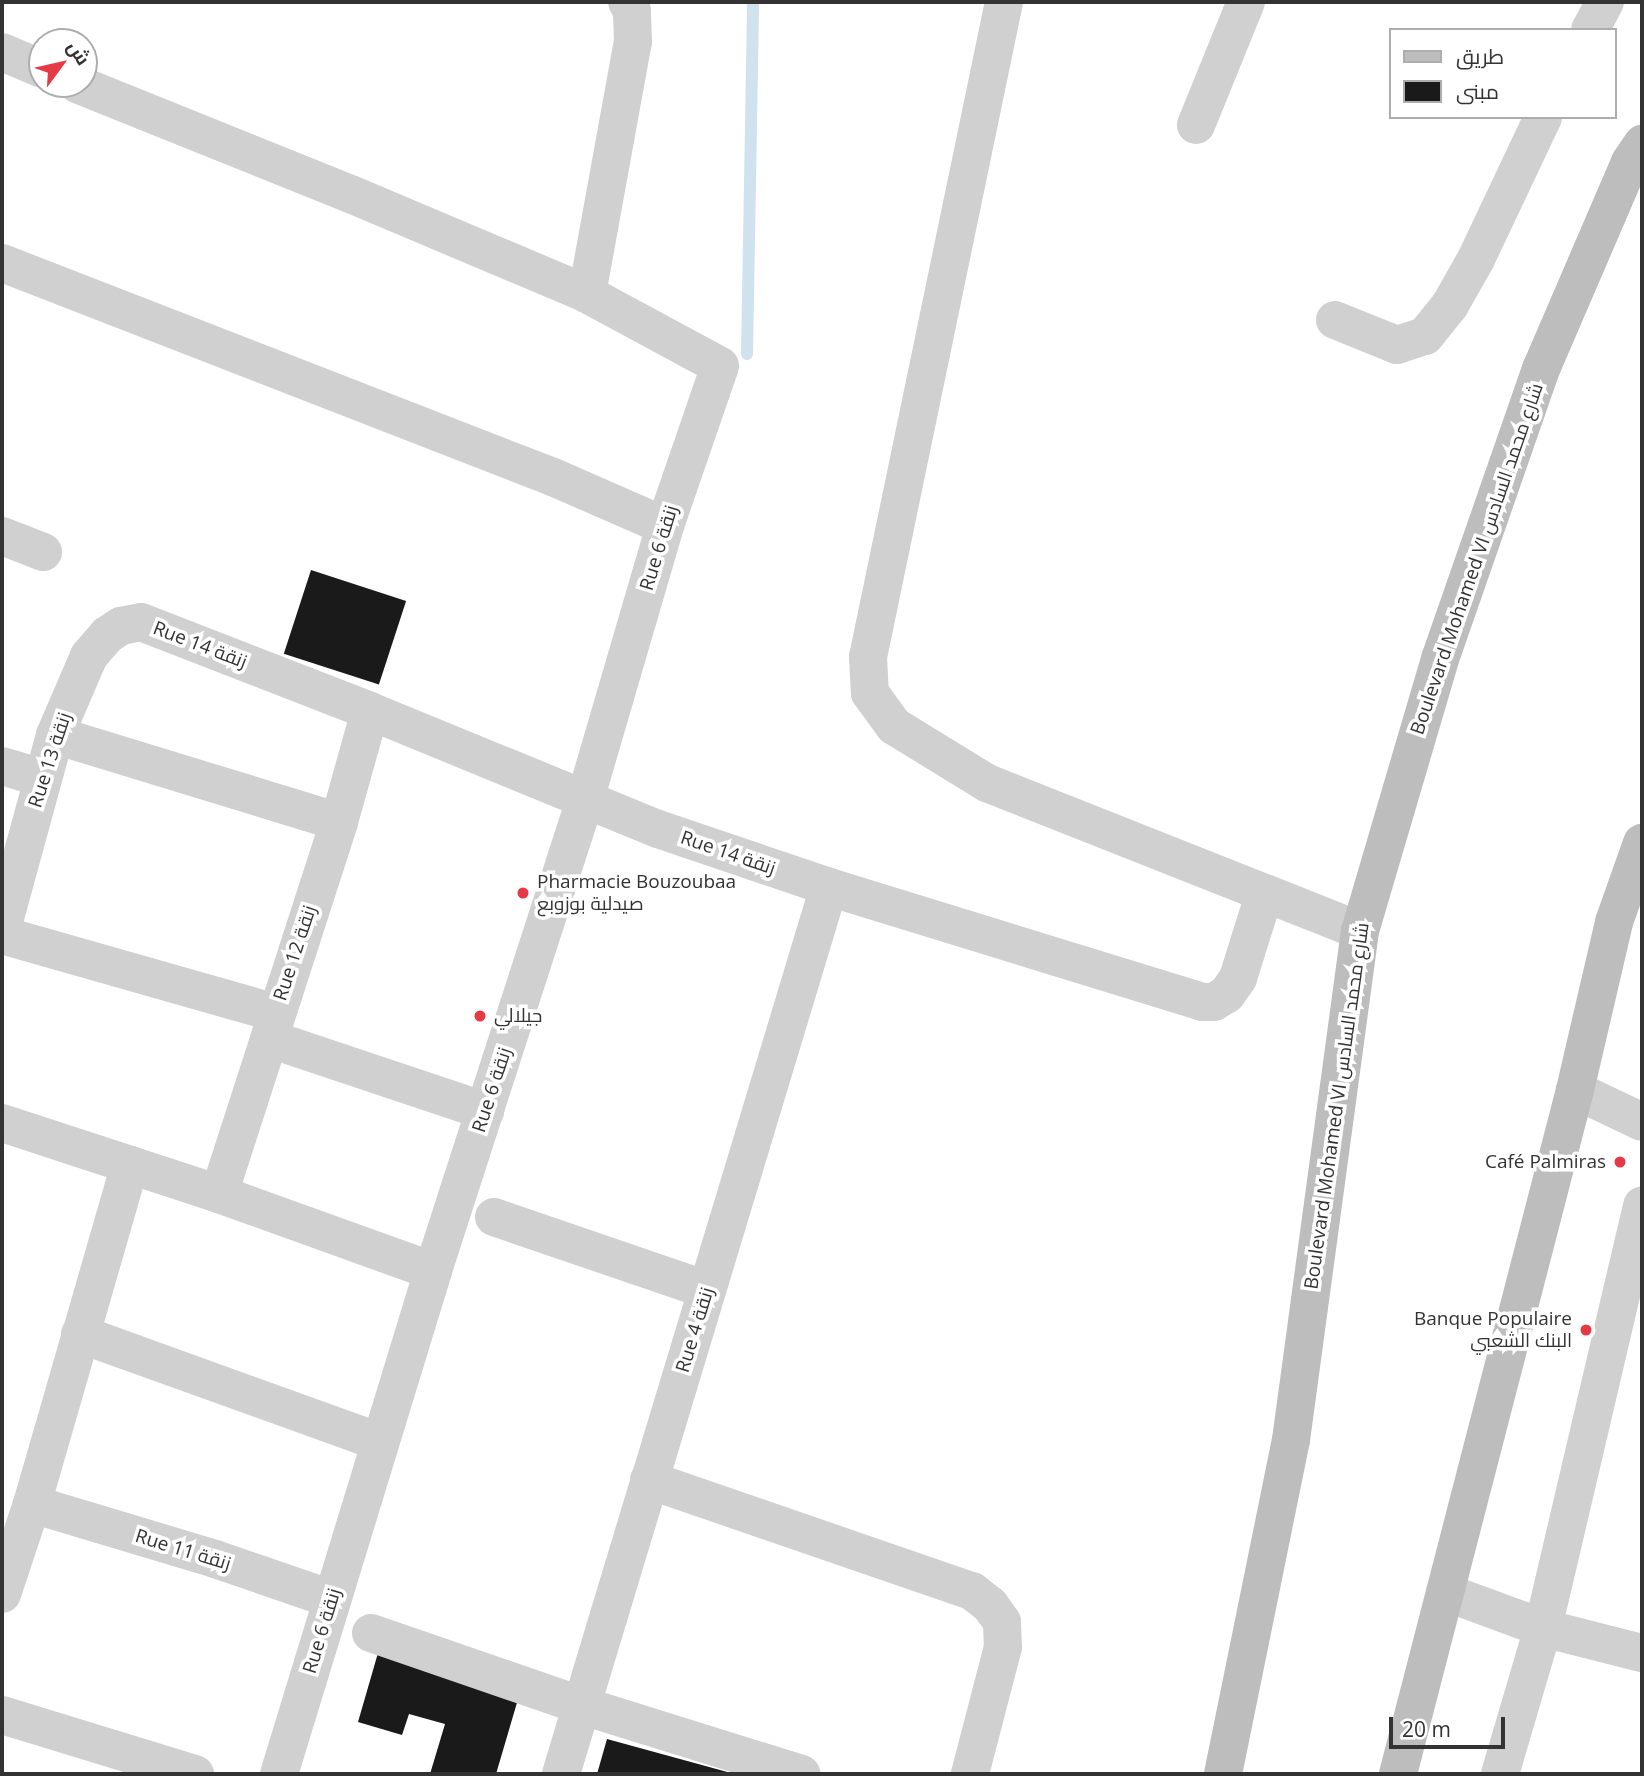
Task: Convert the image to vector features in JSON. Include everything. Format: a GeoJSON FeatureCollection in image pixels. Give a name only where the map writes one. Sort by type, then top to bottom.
{"type":"FeatureCollection","features":[{"type":"Feature","properties":{"kind":"main road","name":"Boulevard Mohamed VI شارع محمد السادس"},"geometry":{"type":"LineString","coordinates":[[1223,1774],[1291,1440],[1360,931],[1440,659],[1541,369],[1630,162],[1642,144]]}},
{"type":"Feature","properties":{"kind":"main road"},"geometry":{"type":"LineString","coordinates":[[1398,1774],[1575,1090],[1615,922],[1642,843]]}},
{"type":"Feature","properties":{"kind":"street"},"geometry":{"type":"LineString","coordinates":[[98,92],[353,195],[587,294],[632,55],[632,11],[627,2]]}},
{"type":"Feature","properties":{"kind":"street"},"geometry":{"type":"LineString","coordinates":[[1004,2],[868,657],[870,693],[894,726],[987,783],[1360,931]]}},
{"type":"Feature","properties":{"kind":"street"},"geometry":{"type":"LineString","coordinates":[[1196,125],[1246,2]]}},
{"type":"Feature","properties":{"kind":"street"},"geometry":{"type":"LineString","coordinates":[[1591,28],[1605,2]]}},
{"type":"Feature","properties":{"kind":"street"},"geometry":{"type":"LineString","coordinates":[[2,52],[28,63]]}},
{"type":"Feature","properties":{"kind":"street"},"geometry":{"type":"LineString","coordinates":[[1335,320],[1397,345],[1424,336],[1450,305],[1476,259],[1542,119]]}},
{"type":"Feature","properties":{"kind":"street"},"geometry":{"type":"LineString","coordinates":[[2,263],[554,477],[665,526]]}},
{"type":"Feature","properties":{"kind":"street","name":"Rue 6 زنقة"},"geometry":{"type":"LineString","coordinates":[[279,1774],[433,1270],[585,800],[665,526],[720,366],[587,294]]}},
{"type":"Feature","properties":{"kind":"street"},"geometry":{"type":"LineString","coordinates":[[2,536],[43,552]]}},
{"type":"Feature","properties":{"kind":"street","name":"Rue 14 زنقة"},"geometry":{"type":"LineString","coordinates":[[141,622],[370,711],[658,829],[829,887],[1202,1002],[1214,1002],[1227,994],[1238,978],[1264,895]]}},
{"type":"Feature","properties":{"kind":"street","name":"Rue 13 زنقة"},"geometry":{"type":"LineString","coordinates":[[2,929],[55,735],[89,656],[107,635],[121,626],[141,622]]}},
{"type":"Feature","properties":{"kind":"street","name":"Rue 12 زنقة"},"geometry":{"type":"LineString","coordinates":[[219,1194],[339,822],[370,711]]}},
{"type":"Feature","properties":{"kind":"street"},"geometry":{"type":"LineString","coordinates":[[55,735],[339,822]]}},
{"type":"Feature","properties":{"kind":"street"},"geometry":{"type":"LineString","coordinates":[[2,766],[42,778]]}},
{"type":"Feature","properties":{"kind":"street","name":"Rue 4 زنقة"},"geometry":{"type":"LineString","coordinates":[[561,1774],[829,887]]}},
{"type":"Feature","properties":{"kind":"street"},"geometry":{"type":"LineString","coordinates":[[2,935],[273,1026],[485,1111]]}},
{"type":"Feature","properties":{"kind":"street"},"geometry":{"type":"LineString","coordinates":[[1575,1090],[1642,1122]]}},
{"type":"Feature","properties":{"kind":"street"},"geometry":{"type":"LineString","coordinates":[[2,1123],[219,1194],[433,1270]]}},
{"type":"Feature","properties":{"kind":"street"},"geometry":{"type":"LineString","coordinates":[[2,1594],[32,1504],[130,1165]]}},
{"type":"Feature","properties":{"kind":"street"},"geometry":{"type":"LineString","coordinates":[[1500,1774],[1543,1628],[1642,1205]]}},
{"type":"Feature","properties":{"kind":"street"},"geometry":{"type":"LineString","coordinates":[[494,1217],[707,1290]]}},
{"type":"Feature","properties":{"kind":"street"},"geometry":{"type":"LineString","coordinates":[[80,1334],[380,1442]]}},
{"type":"Feature","properties":{"kind":"street"},"geometry":{"type":"LineString","coordinates":[[649,1480],[972,1591],[990,1605],[1002,1622],[1003,1647],[970,1774]]}},
{"type":"Feature","properties":{"kind":"street","name":"Rue 11 زنقة"},"geometry":{"type":"LineString","coordinates":[[32,1504],[215,1559],[332,1599]]}},
{"type":"Feature","properties":{"kind":"street"},"geometry":{"type":"LineString","coordinates":[[1445,1592],[1543,1628],[1642,1653]]}},
{"type":"Feature","properties":{"kind":"street"},"geometry":{"type":"LineString","coordinates":[[371,1633],[580,1705],[801,1774]]}},
{"type":"Feature","properties":{"kind":"street"},"geometry":{"type":"LineString","coordinates":[[2,1715],[195,1774]]}},
{"type":"Feature","properties":{"kind":"building"},"geometry":{"type":"Polygon","coordinates":[[[311,570],[406,601],[379,685],[284,654],[311,570]]]}},
{"type":"Feature","properties":{"kind":"building"},"geometry":{"type":"Polygon","coordinates":[[[380,1646],[521,1689],[496,1774],[430,1774],[445,1724],[409,1714],[402,1735],[358,1722],[380,1646]]]}},
{"type":"Feature","properties":{"kind":"building"},"geometry":{"type":"Polygon","coordinates":[[[607,1739],[731,1773],[731,1774],[597,1774],[607,1739]]]}},
{"type":"Feature","properties":{"kind":"waterway"},"geometry":{"type":"LineString","coordinates":[[747,354],[753,2]]}},
{"type":"Feature","properties":{"kind":"place","name":"Pharmacie Bouzoubaa صيدلية بوزوبع"},"geometry":{"type":"Point","coordinates":[523,893]}},
{"type":"Feature","properties":{"kind":"place","name":"جيلالي"},"geometry":{"type":"Point","coordinates":[480,1016]}},
{"type":"Feature","properties":{"kind":"place","name":"Café Palmiras"},"geometry":{"type":"Point","coordinates":[1620,1162]}},
{"type":"Feature","properties":{"kind":"place","name":"Banque Populaire البنك الشعبي"},"geometry":{"type":"Point","coordinates":[1586,1330]}}]}
